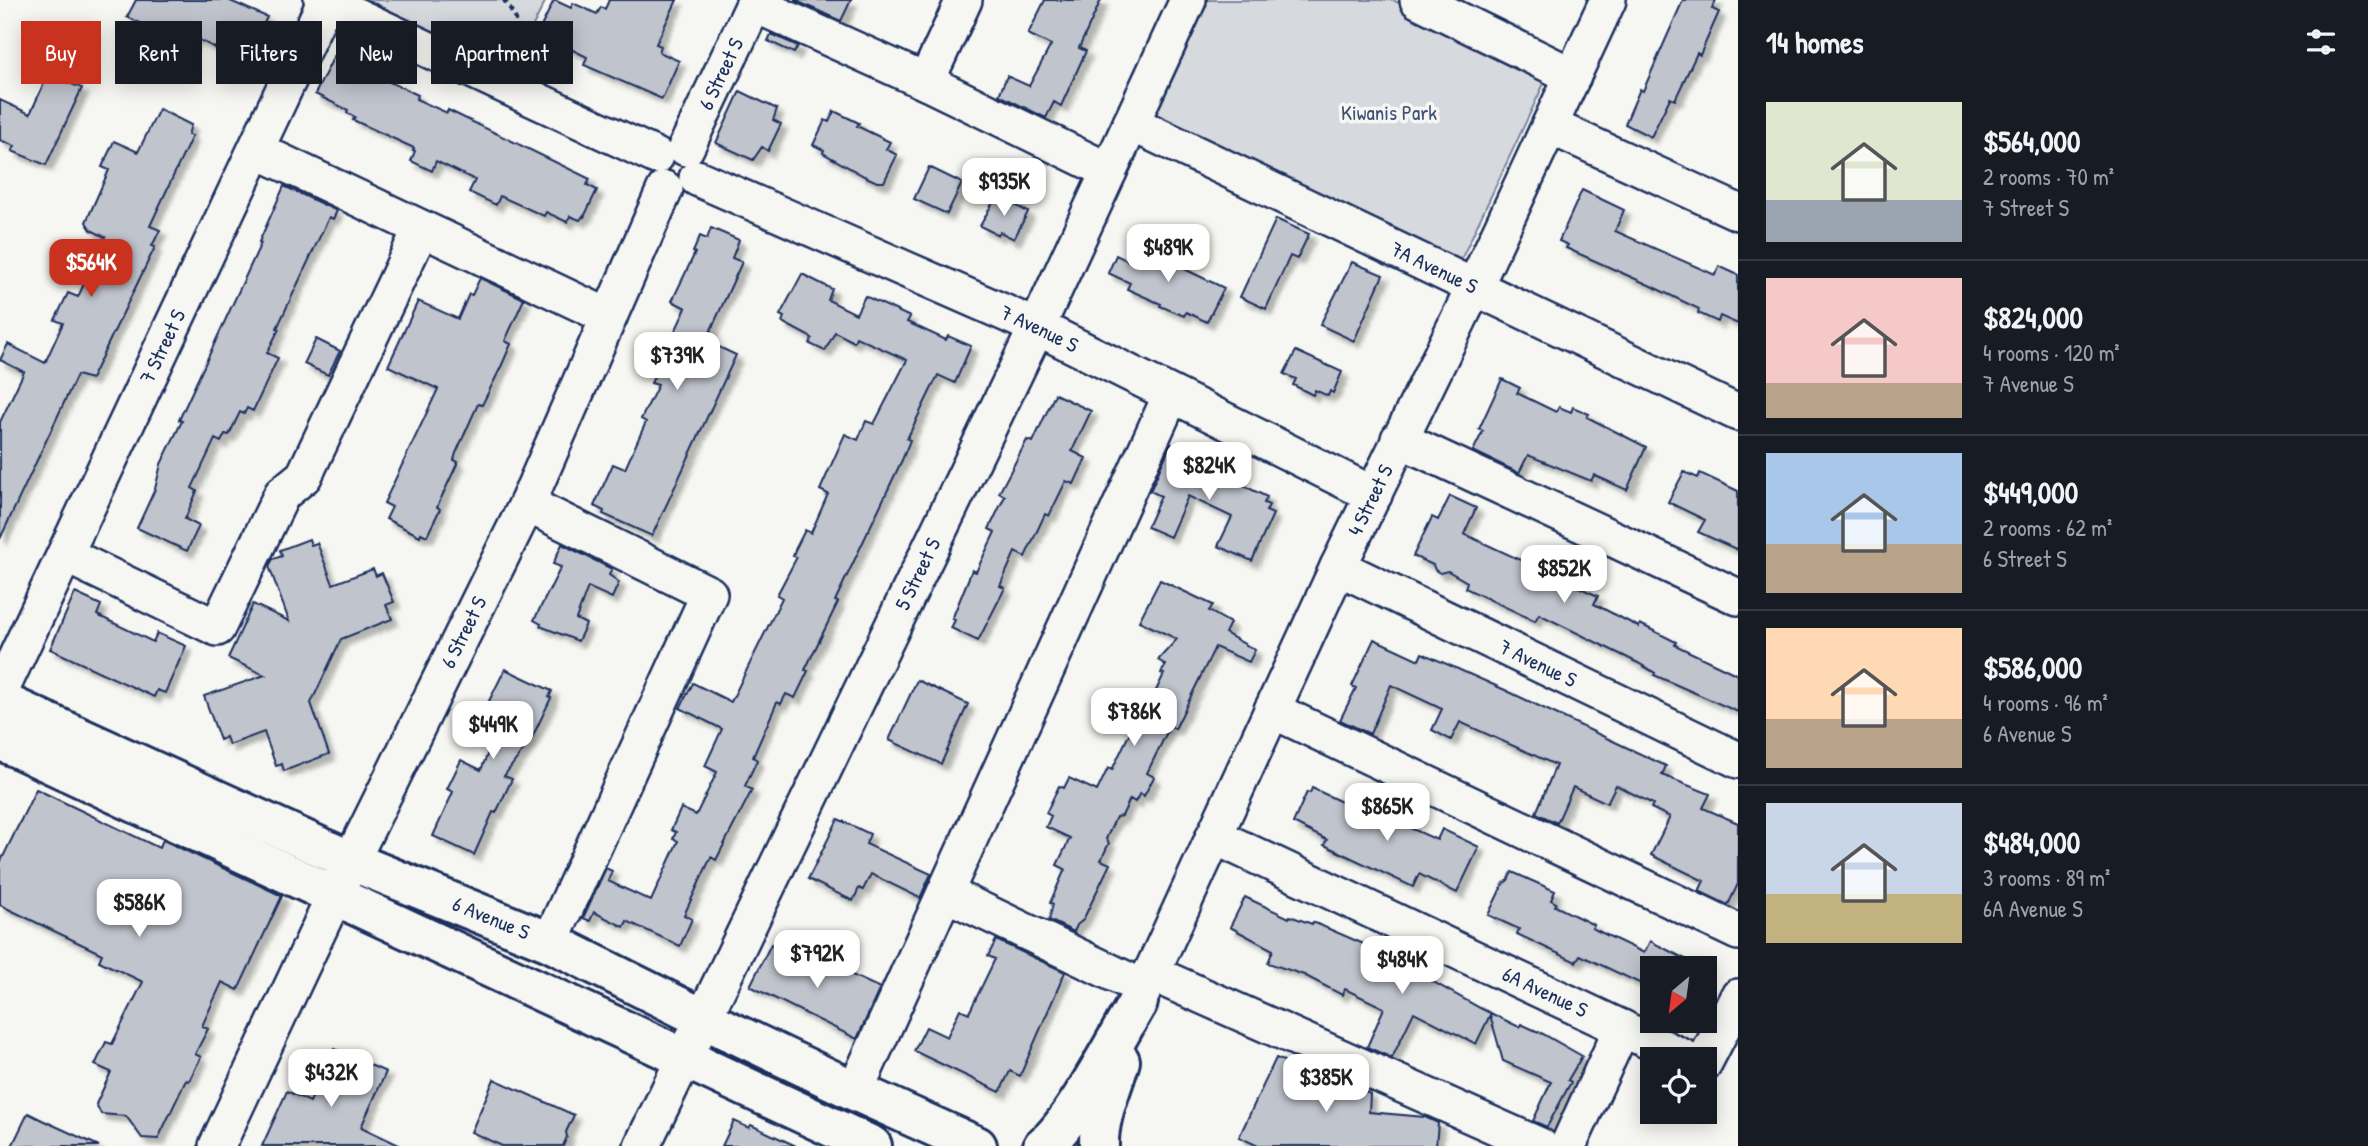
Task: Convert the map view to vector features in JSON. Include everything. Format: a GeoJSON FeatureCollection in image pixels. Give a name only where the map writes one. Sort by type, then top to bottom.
{"type":"FeatureCollection","features":[{"type":"Feature","properties":{"kind":"main road","name":"6 Avenue S"},"geometry":{"type":"LineString","coordinates":[[0,701],[351,861],[550,942],[855,1091],[977,1146]]}},
{"type":"Feature","properties":{"kind":"main road","name":"6 Avenue S"},"geometry":{"type":"LineString","coordinates":[[0,740],[872,1146]]}},
{"type":"Feature","properties":{"kind":"main road"},"geometry":{"type":"LineString","coordinates":[[1043,1146],[1069,1116],[1144,988]]}},
{"type":"Feature","properties":{"kind":"main road"},"geometry":{"type":"LineString","coordinates":[[1099,1146],[1098,1134],[1104,1110],[1144,988]]}},
{"type":"Feature","properties":{"kind":"street"},"geometry":{"type":"LineString","coordinates":[[926,82],[964,0]]}},
{"type":"Feature","properties":{"kind":"street","name":"5 Street S"},"geometry":{"type":"LineString","coordinates":[[642,1146],[1037,327],[1188,0]]}},
{"type":"Feature","properties":{"kind":"street"},"geometry":{"type":"LineString","coordinates":[[1418,0],[1573,76]]}},
{"type":"Feature","properties":{"kind":"street","name":"4 Street S"},"geometry":{"type":"LineString","coordinates":[[1144,988],[1338,567],[1474,288],[1608,0]]}},
{"type":"Feature","properties":{"kind":"street","name":"7 Avenue S"},"geometry":{"type":"LineString","coordinates":[[324,1],[514,90],[680,160],[1037,327],[1374,495]]}},
{"type":"Feature","properties":{"kind":"street","name":"7 Street S"},"geometry":{"type":"LineString","coordinates":[[0,692],[324,1]]}},
{"type":"Feature","properties":{"kind":"street"},"geometry":{"type":"LineString","coordinates":[[755,2],[1110,171]]}},
{"type":"Feature","properties":{"kind":"street","name":"6 Street S"},"geometry":{"type":"LineString","coordinates":[[217,1146],[351,861],[527,504],[665,189],[654,178],[653,163],[680,160],[755,2]]}},
{"type":"Feature","properties":{"kind":"street","name":"7A Avenue S"},"geometry":{"type":"LineString","coordinates":[[1131,123],[1738,413]]}},
{"type":"Feature","properties":{"kind":"street"},"geometry":{"type":"LineString","coordinates":[[1550,126],[1738,212]]}},
{"type":"Feature","properties":{"kind":"street"},"geometry":{"type":"LineString","coordinates":[[256,150],[609,317]]}},
{"type":"Feature","properties":{"kind":"street"},"geometry":{"type":"LineString","coordinates":[[66,555],[218,628],[282,494],[304,476],[421,229]]}},
{"type":"Feature","properties":{"kind":"street"},"geometry":{"type":"LineString","coordinates":[[855,1091],[1171,395]]}},
{"type":"Feature","properties":{"kind":"street"},"geometry":{"type":"LineString","coordinates":[[1399,439],[1738,597]]}},
{"type":"Feature","properties":{"kind":"street"},"geometry":{"type":"LineString","coordinates":[[527,504],[709,594],[550,942]]}},
{"type":"Feature","properties":{"kind":"street","name":"7 Avenue S"},"geometry":{"type":"LineString","coordinates":[[1338,567],[1738,760]]}},
{"type":"Feature","properties":{"kind":"street"},"geometry":{"type":"LineString","coordinates":[[1272,710],[1738,932]]}},
{"type":"Feature","properties":{"kind":"street","name":"6A Avenue S"},"geometry":{"type":"LineString","coordinates":[[1214,836],[1662,1047]]}},
{"type":"Feature","properties":{"kind":"street"},"geometry":{"type":"LineString","coordinates":[[945,893],[1144,988],[1540,1146]]}},
{"type":"Feature","properties":{"kind":"street"},"geometry":{"type":"LineString","coordinates":[[1717,1053],[1738,997]]}},
{"type":"Feature","properties":{"kind":"street"},"geometry":{"type":"LineString","coordinates":[[1568,1146],[1622,1028]]}},
{"type":"Feature","properties":{"kind":"path"},"geometry":{"type":"LineString","coordinates":[[504,0],[517,21],[526,62],[514,90]]}},
{"type":"Feature","properties":{"kind":"green space"},"geometry":{"type":"Polygon","coordinates":[[[368,0],[546,0],[535,21],[431,21],[431,32],[417,24],[417,21],[410,21],[368,0]]]}},
{"type":"Feature","properties":{"kind":"green space","name":"Kiwanis Park"},"geometry":{"type":"Polygon","coordinates":[[[1198,0],[1393,0],[1548,75],[1460,262],[1147,112],[1198,0]]]}},
{"type":"Feature","properties":{"kind":"building"},"geometry":{"type":"Polygon","coordinates":[[[136,0],[228,0],[267,17],[265,21],[216,21],[216,48],[202,41],[202,21],[135,21],[127,17],[136,0]]]}},
{"type":"Feature","properties":{"kind":"building"},"geometry":{"type":"Polygon","coordinates":[[[554,0],[571,8],[573,3],[597,14],[601,7],[605,9],[609,0],[677,0],[656,44],[661,46],[659,52],[679,61],[662,99],[584,65],[587,57],[573,50],[573,21],[544,21],[554,0]]]}},
{"type":"Feature","properties":{"kind":"building"},"geometry":{"type":"Polygon","coordinates":[[[794,0],[851,0],[841,21],[794,0]]]}},
{"type":"Feature","properties":{"kind":"building"},"geometry":{"type":"Polygon","coordinates":[[[1045,0],[1101,0],[1079,48],[1086,51],[1061,106],[1054,102],[1046,118],[999,95],[1007,76],[1029,86],[1051,45],[1028,34],[1045,0]]]}},
{"type":"Feature","properties":{"kind":"building"},"geometry":{"type":"Polygon","coordinates":[[[1683,0],[1716,0],[1712,9],[1719,12],[1700,55],[1697,53],[1675,100],[1670,98],[1651,137],[1625,124],[1640,89],[1643,91],[1683,0]]]}},
{"type":"Feature","properties":{"kind":"building"},"geometry":{"type":"Polygon","coordinates":[[[771,34],[798,46],[794,53],[768,41],[771,34]]]}},
{"type":"Feature","properties":{"kind":"building"},"geometry":{"type":"Polygon","coordinates":[[[334,56],[336,84],[394,84],[418,95],[416,99],[447,113],[448,110],[590,179],[587,185],[597,190],[584,217],[580,220],[570,216],[567,222],[546,212],[544,216],[500,196],[496,205],[469,192],[475,180],[436,161],[432,171],[411,161],[414,148],[353,120],[355,117],[347,113],[348,110],[315,94],[334,56]]]}},
{"type":"Feature","properties":{"kind":"building"},"geometry":{"type":"Polygon","coordinates":[[[44,84],[72,84],[82,88],[46,165],[12,151],[15,146],[0,140],[0,100],[30,114],[44,84]]]}},
{"type":"Feature","properties":{"kind":"building"},"geometry":{"type":"Polygon","coordinates":[[[740,91],[777,109],[773,120],[781,124],[768,151],[762,147],[753,160],[716,143],[740,91]]]}},
{"type":"Feature","properties":{"kind":"building"},"geometry":{"type":"Polygon","coordinates":[[[159,109],[191,125],[188,135],[192,136],[150,226],[160,230],[152,246],[155,247],[91,379],[77,375],[0,539],[0,422],[24,372],[0,360],[8,344],[45,363],[63,323],[55,320],[68,293],[78,297],[88,275],[92,276],[107,244],[102,242],[105,237],[91,230],[86,222],[109,170],[102,167],[114,141],[138,152],[159,109]]]}},
{"type":"Feature","properties":{"kind":"building"},"geometry":{"type":"Polygon","coordinates":[[[834,111],[890,142],[886,149],[897,155],[884,182],[864,176],[813,145],[825,120],[829,122],[834,111]]]}},
{"type":"Feature","properties":{"kind":"building"},"geometry":{"type":"Polygon","coordinates":[[[929,167],[962,183],[947,214],[914,199],[929,167]]]}},
{"type":"Feature","properties":{"kind":"building"},"geometry":{"type":"Polygon","coordinates":[[[284,186],[337,211],[333,219],[329,217],[277,328],[279,329],[267,353],[278,358],[253,411],[247,408],[244,414],[240,412],[229,435],[225,434],[221,442],[215,439],[192,488],[197,491],[185,519],[199,526],[187,551],[137,528],[155,489],[161,464],[182,421],[179,420],[261,243],[259,242],[284,186]]]}},
{"type":"Feature","properties":{"kind":"building"},"geometry":{"type":"Polygon","coordinates":[[[1582,190],[1624,210],[1615,231],[1715,275],[1719,266],[1738,275],[1738,324],[1720,316],[1718,322],[1698,313],[1699,309],[1566,248],[1568,245],[1559,241],[1582,190]]]}},
{"type":"Feature","properties":{"kind":"building"},"geometry":{"type":"Polygon","coordinates":[[[997,195],[1028,212],[1014,239],[980,226],[997,195]]]}},
{"type":"Feature","properties":{"kind":"building"},"geometry":{"type":"Polygon","coordinates":[[[1276,219],[1309,234],[1297,259],[1290,256],[1266,309],[1240,297],[1276,219]]]}},
{"type":"Feature","properties":{"kind":"building"},"geometry":{"type":"Polygon","coordinates":[[[711,228],[739,240],[732,258],[742,262],[706,341],[736,355],[652,536],[603,514],[604,511],[594,506],[613,464],[625,469],[646,422],[641,419],[658,385],[651,383],[686,308],[672,301],[695,253],[693,252],[700,236],[707,239],[711,228]]]}},
{"type":"Feature","properties":{"kind":"building"},"geometry":{"type":"Polygon","coordinates":[[[1137,246],[1224,288],[1207,322],[1186,312],[1184,316],[1160,306],[1161,304],[1127,289],[1130,283],[1108,273],[1116,255],[1130,262],[1137,246]]]}},
{"type":"Feature","properties":{"kind":"building"},"geometry":{"type":"Polygon","coordinates":[[[1352,262],[1383,275],[1354,341],[1320,325],[1352,262]]]}},
{"type":"Feature","properties":{"kind":"building"},"geometry":{"type":"Polygon","coordinates":[[[802,274],[832,289],[828,300],[856,314],[865,296],[910,317],[907,322],[946,340],[948,336],[971,346],[955,383],[938,375],[907,439],[910,440],[902,460],[835,601],[838,602],[805,670],[808,671],[795,698],[786,694],[781,704],[777,702],[753,757],[757,760],[745,786],[752,790],[716,860],[711,857],[684,915],[692,919],[680,946],[627,921],[624,927],[594,912],[590,921],[583,918],[606,868],[612,871],[608,881],[651,901],[678,841],[673,839],[676,832],[671,830],[681,808],[696,815],[717,772],[705,766],[722,729],[680,708],[693,683],[731,702],[782,598],[777,595],[797,557],[793,556],[795,550],[805,530],[811,533],[828,494],[820,490],[845,434],[858,440],[866,421],[874,424],[907,360],[856,337],[854,342],[835,332],[825,351],[810,344],[812,338],[782,322],[784,317],[780,315],[802,274]]]}},
{"type":"Feature","properties":{"kind":"building"},"geometry":{"type":"Polygon","coordinates":[[[480,278],[524,299],[505,341],[511,344],[501,367],[482,405],[478,404],[456,453],[454,460],[458,462],[437,507],[440,509],[427,536],[421,533],[420,536],[386,519],[392,507],[384,503],[438,389],[388,366],[418,301],[458,319],[469,294],[472,295],[480,278]]]}},
{"type":"Feature","properties":{"kind":"building"},"geometry":{"type":"Polygon","coordinates":[[[316,339],[340,351],[328,375],[304,364],[316,339]]]}},
{"type":"Feature","properties":{"kind":"building"},"geometry":{"type":"Polygon","coordinates":[[[1296,351],[1342,372],[1333,393],[1330,391],[1328,396],[1315,390],[1313,395],[1293,385],[1296,379],[1284,374],[1296,351]]]}},
{"type":"Feature","properties":{"kind":"building"},"geometry":{"type":"Polygon","coordinates":[[[1502,379],[1520,388],[1517,393],[1556,412],[1559,407],[1571,412],[1573,407],[1646,447],[1627,490],[1594,475],[1591,481],[1528,455],[1519,473],[1473,451],[1483,431],[1479,429],[1502,379]]]}},
{"type":"Feature","properties":{"kind":"building"},"geometry":{"type":"Polygon","coordinates":[[[1055,394],[1091,411],[1072,451],[1086,458],[1074,484],[1066,481],[1049,516],[1045,514],[1025,557],[1015,552],[1000,586],[1005,588],[978,641],[951,628],[955,620],[952,619],[972,570],[976,572],[995,532],[989,529],[1005,496],[999,493],[1027,440],[1033,442],[1055,394]]]}},
{"type":"Feature","properties":{"kind":"building"},"geometry":{"type":"Polygon","coordinates":[[[1171,444],[1189,453],[1187,458],[1267,497],[1264,503],[1269,505],[1266,511],[1273,514],[1252,561],[1218,546],[1232,517],[1188,496],[1170,537],[1147,527],[1161,496],[1150,491],[1171,444]]]}},
{"type":"Feature","properties":{"kind":"building"},"geometry":{"type":"Polygon","coordinates":[[[1684,472],[1698,478],[1700,473],[1738,491],[1738,550],[1698,532],[1705,520],[1668,502],[1684,472]]]}},
{"type":"Feature","properties":{"kind":"building"},"geometry":{"type":"Polygon","coordinates":[[[1450,496],[1476,508],[1464,534],[1598,596],[1594,604],[1639,627],[1640,624],[1676,642],[1675,645],[1738,675],[1738,712],[1654,675],[1655,673],[1638,663],[1539,614],[1535,621],[1465,588],[1467,582],[1448,571],[1440,573],[1433,565],[1413,556],[1432,517],[1438,520],[1450,496]]]}},
{"type":"Feature","properties":{"kind":"building"},"geometry":{"type":"Polygon","coordinates":[[[309,539],[311,545],[317,543],[333,584],[373,569],[376,576],[382,573],[394,602],[386,605],[392,619],[341,639],[311,703],[329,754],[284,771],[282,764],[276,766],[264,732],[229,745],[226,737],[220,740],[204,696],[265,675],[228,658],[253,604],[289,621],[269,566],[273,559],[282,556],[280,550],[309,539]]]}},
{"type":"Feature","properties":{"kind":"building"},"geometry":{"type":"Polygon","coordinates":[[[562,544],[612,569],[609,575],[619,582],[612,598],[588,587],[576,619],[586,624],[578,641],[540,626],[541,624],[534,620],[561,567],[553,564],[562,544]]]}},
{"type":"Feature","properties":{"kind":"building"},"geometry":{"type":"Polygon","coordinates":[[[1160,580],[1213,605],[1209,611],[1230,623],[1225,633],[1255,650],[1249,662],[1215,647],[1175,729],[1170,726],[1147,773],[1154,777],[1144,796],[1140,793],[1135,802],[1130,799],[1122,816],[1116,817],[1106,839],[1109,843],[1101,860],[1110,864],[1083,920],[1074,932],[1049,920],[1053,904],[1050,903],[1065,869],[1057,865],[1070,838],[1046,827],[1051,816],[1046,813],[1059,786],[1064,788],[1069,778],[1097,791],[1108,768],[1112,770],[1134,724],[1139,726],[1164,674],[1161,673],[1166,665],[1158,660],[1177,639],[1139,621],[1160,580]]]}},
{"type":"Feature","properties":{"kind":"building"},"geometry":{"type":"Polygon","coordinates":[[[75,593],[101,605],[97,615],[153,642],[157,633],[186,646],[165,693],[157,690],[154,697],[50,649],[75,593]]]}},
{"type":"Feature","properties":{"kind":"building"},"geometry":{"type":"Polygon","coordinates":[[[1374,639],[1419,660],[1422,653],[1505,690],[1666,766],[1662,775],[1710,794],[1703,808],[1738,823],[1738,884],[1728,905],[1699,891],[1704,881],[1651,855],[1670,817],[1651,808],[1653,804],[1616,785],[1607,803],[1573,787],[1557,823],[1536,813],[1556,765],[1460,722],[1451,740],[1432,730],[1442,709],[1391,685],[1370,734],[1340,720],[1356,688],[1352,686],[1374,639]]]}},
{"type":"Feature","properties":{"kind":"building"},"geometry":{"type":"Polygon","coordinates":[[[505,669],[552,691],[549,697],[551,698],[531,740],[504,776],[512,779],[496,813],[493,812],[474,855],[433,836],[453,792],[447,789],[461,760],[481,770],[495,735],[481,728],[482,725],[478,723],[505,669]]]}},
{"type":"Feature","properties":{"kind":"building"},"geometry":{"type":"Polygon","coordinates":[[[917,680],[968,704],[941,764],[889,740],[917,680]]]}},
{"type":"Feature","properties":{"kind":"building"},"geometry":{"type":"Polygon","coordinates":[[[1312,788],[1373,817],[1375,812],[1437,840],[1442,829],[1479,847],[1457,893],[1419,874],[1413,887],[1324,845],[1327,840],[1293,823],[1307,792],[1310,793],[1312,788]]]}},
{"type":"Feature","properties":{"kind":"building"},"geometry":{"type":"Polygon","coordinates":[[[36,789],[159,848],[163,840],[282,896],[238,990],[222,982],[202,1026],[208,1029],[195,1054],[201,1057],[189,1081],[186,1080],[158,1139],[142,1138],[126,1116],[101,1114],[96,1104],[111,1072],[95,1065],[106,1042],[112,1044],[143,982],[99,961],[102,954],[0,905],[0,863],[36,789]]]}},
{"type":"Feature","properties":{"kind":"building"},"geometry":{"type":"Polygon","coordinates":[[[838,819],[870,834],[866,844],[931,874],[920,898],[871,874],[863,890],[859,888],[853,901],[808,879],[838,819]]]}},
{"type":"Feature","properties":{"kind":"building"},"geometry":{"type":"Polygon","coordinates":[[[1512,872],[1555,891],[1551,900],[1556,903],[1555,906],[1594,925],[1592,928],[1644,953],[1650,941],[1679,956],[1640,956],[1640,983],[1580,955],[1576,962],[1517,934],[1519,929],[1488,915],[1503,884],[1512,872]]]}},
{"type":"Feature","properties":{"kind":"building"},"geometry":{"type":"Polygon","coordinates":[[[1245,897],[1289,918],[1290,916],[1312,924],[1313,922],[1396,958],[1396,961],[1480,1008],[1519,1027],[1521,1024],[1543,1034],[1582,1056],[1547,1127],[1533,1121],[1551,1082],[1503,1061],[1490,1015],[1476,1044],[1414,1012],[1392,1058],[1367,1047],[1384,1008],[1345,989],[1342,995],[1304,975],[1268,963],[1273,950],[1230,927],[1245,897]]]}},
{"type":"Feature","properties":{"kind":"building"},"geometry":{"type":"Polygon","coordinates":[[[996,940],[1065,972],[1020,1076],[1010,1071],[1000,1092],[914,1051],[926,1027],[947,1037],[960,1009],[969,1013],[995,959],[988,956],[996,940]]]}},
{"type":"Feature","properties":{"kind":"building"},"geometry":{"type":"Polygon","coordinates":[[[771,944],[802,959],[805,953],[880,988],[857,1039],[750,986],[771,944]]]}},
{"type":"Feature","properties":{"kind":"building"},"geometry":{"type":"Polygon","coordinates":[[[334,1049],[386,1072],[361,1127],[401,1146],[262,1146],[287,1091],[310,1102],[334,1049]]]}},
{"type":"Feature","properties":{"kind":"building"},"geometry":{"type":"Polygon","coordinates":[[[1276,1058],[1291,1064],[1293,1058],[1370,1094],[1369,1112],[1425,1117],[1438,1123],[1436,1146],[1258,1146],[1239,1137],[1276,1058]]]}},
{"type":"Feature","properties":{"kind":"building"},"geometry":{"type":"Polygon","coordinates":[[[494,1079],[574,1115],[563,1146],[502,1146],[471,1132],[494,1079]]]}},
{"type":"Feature","properties":{"kind":"building"},"geometry":{"type":"Polygon","coordinates":[[[28,1113],[42,1120],[99,1146],[12,1146],[28,1113]]]}},
{"type":"Feature","properties":{"kind":"building"},"geometry":{"type":"Polygon","coordinates":[[[734,1121],[749,1128],[751,1125],[796,1146],[722,1146],[734,1121]]]}}]}
